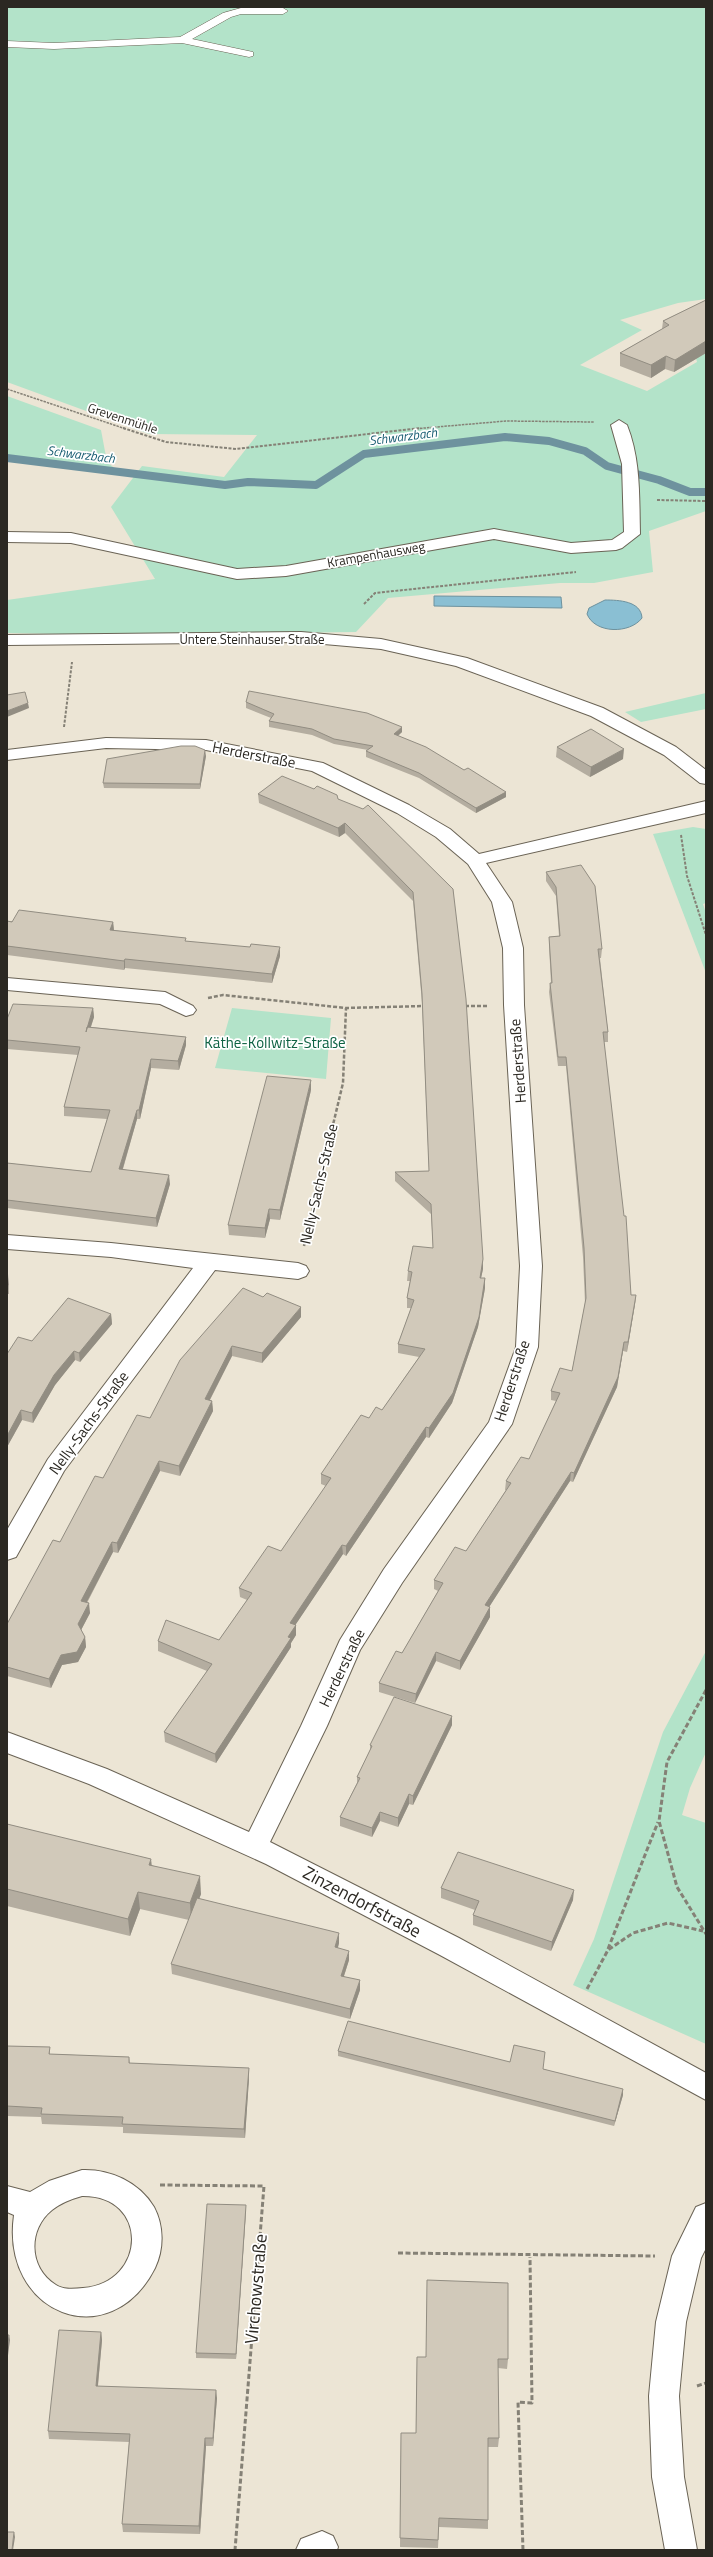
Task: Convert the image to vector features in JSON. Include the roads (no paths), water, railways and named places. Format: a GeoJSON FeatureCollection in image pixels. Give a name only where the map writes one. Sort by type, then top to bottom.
{"type":"FeatureCollection","features":[{"type":"Feature","properties":{"kind":"street","name":"Krampenhausweg"},"geometry":{"type":"LineString","coordinates":[[7,537],[71,538],[230,572],[244,573],[286,571],[494,534],[571,548],[616,545],[632,534],[631,493],[627,442],[619,425]]}},
{"type":"Feature","properties":{"kind":"street","name":"Untere Steinhauser Straße"},"geometry":{"type":"LineString","coordinates":[[7,640],[301,637],[381,644],[461,662],[597,712],[670,751],[706,778]]}},
{"type":"Feature","properties":{"kind":"street","name":"Herderstraße"},"geometry":{"type":"LineString","coordinates":[[7,755],[106,742],[206,745],[317,767],[404,808],[443,833],[475,860],[502,902],[513,948],[514,1005],[531,1266],[527,1347],[500,1424],[393,1576],[349,1647],[314,1726],[255,1846]]}},
{"type":"Feature","properties":{"kind":"street"},"geometry":{"type":"LineString","coordinates":[[475,860],[706,807]]}},
{"type":"Feature","properties":{"kind":"street"},"geometry":{"type":"LineString","coordinates":[[7,984],[165,998],[186,1010]]}},
{"type":"Feature","properties":{"kind":"street"},"geometry":{"type":"LineString","coordinates":[[7,1242],[111,1250],[298,1271]]}},
{"type":"Feature","properties":{"kind":"street","name":"Nelly-Sachs-Straße"},"geometry":{"type":"LineString","coordinates":[[7,1550],[56,1465],[209,1262]]}},
{"type":"Feature","properties":{"kind":"street","name":"Zinzendorfstraße"},"geometry":{"type":"LineString","coordinates":[[7,1742],[84,1769],[255,1846],[476,1962],[706,2087]]}},
{"type":"Feature","properties":{"kind":"street"},"geometry":{"type":"LineString","coordinates":[[82,2183],[105,2184],[129,2197],[143,2213],[149,2236],[146,2260],[131,2283],[112,2296],[86,2304],[60,2302],[36,2288],[24,2274],[18,2256],[23,2224],[20,2203],[44,2198],[60,2188],[82,2183]]}},
{"type":"Feature","properties":{"kind":"street"},"geometry":{"type":"LineString","coordinates":[[681,2550],[668,2477],[664,2396],[671,2322],[687,2256],[706,2217]]}},
{"type":"Feature","properties":{"kind":"lane"},"geometry":{"type":"LineString","coordinates":[[182,40],[227,15],[241,11],[283,12]]}},
{"type":"Feature","properties":{"kind":"lane"},"geometry":{"type":"LineString","coordinates":[[7,44],[54,46],[182,40],[249,54]]}},
{"type":"Feature","properties":{"kind":"water"},"geometry":{"type":"Polygon","coordinates":[[[434,596],[561,597],[562,608],[434,606],[434,596]]]}},
{"type":"Feature","properties":{"kind":"water"},"geometry":{"type":"Polygon","coordinates":[[[605,600],[623,601],[634,605],[641,612],[642,618],[637,623],[621,629],[613,630],[597,625],[591,621],[587,614],[589,608],[605,600]]]}},
{"type":"Feature","properties":{"kind":"waterway","name":"Schwarzbach"},"geometry":{"type":"LineString","coordinates":[[7,458],[225,485],[248,482],[316,485],[364,454],[505,437],[549,441],[585,451],[607,466],[659,480],[690,492],[706,492]]}},
{"type":"Feature","properties":{"kind":"park label","name":"Käthe-Kollwitz-Straße"},"geometry":{"type":"Point","coordinates":[275,1043]}}]}
